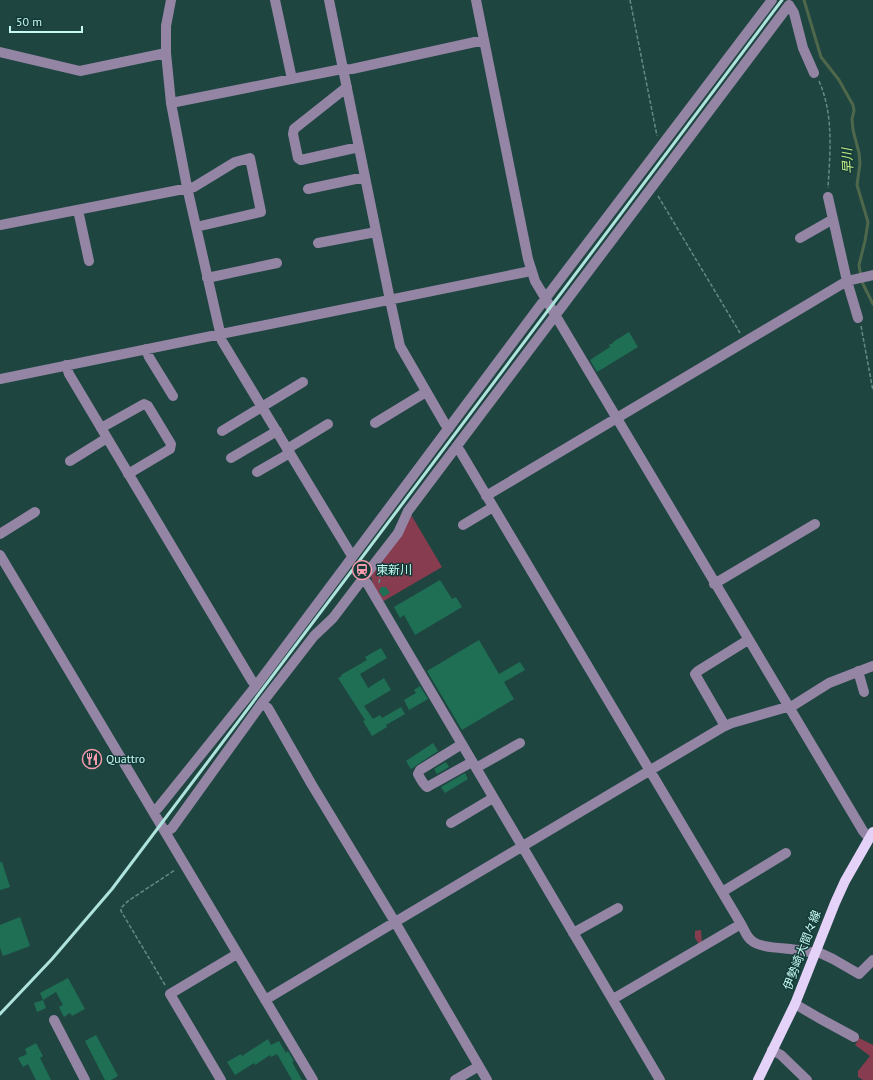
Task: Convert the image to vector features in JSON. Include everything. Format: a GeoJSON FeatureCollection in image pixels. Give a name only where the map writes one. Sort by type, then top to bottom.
{"type":"FeatureCollection","features":[{"type":"Feature","properties":{"kind":"main road","name":"伊勢崎大間々線"},"geometry":{"type":"LineString","coordinates":[[758,1080],[795,1004],[845,881],[871,835]]}},
{"type":"Feature","properties":{"kind":"street"},"geometry":{"type":"LineString","coordinates":[[171,0],[166,26],[166,53],[171,104],[187,188],[220,335],[222,341],[352,556]]}},
{"type":"Feature","properties":{"kind":"street"},"geometry":{"type":"LineString","coordinates":[[275,0],[292,79]]}},
{"type":"Feature","properties":{"kind":"street"},"geometry":{"type":"LineString","coordinates":[[329,0],[400,346],[445,424],[449,428]]}},
{"type":"Feature","properties":{"kind":"street"},"geometry":{"type":"LineString","coordinates":[[476,0],[531,271],[545,299],[862,831],[871,835]]}},
{"type":"Feature","properties":{"kind":"street"},"geometry":{"type":"LineString","coordinates":[[154,812],[256,686],[545,299],[772,0]]}},
{"type":"Feature","properties":{"kind":"street"},"geometry":{"type":"LineString","coordinates":[[166,832],[172,828],[262,703],[314,636],[333,618],[398,533],[408,511],[789,5],[794,14],[803,48],[814,73]]}},
{"type":"Feature","properties":{"kind":"street"},"geometry":{"type":"LineString","coordinates":[[171,104],[292,79],[344,69],[352,69],[484,40]]}},
{"type":"Feature","properties":{"kind":"street"},"geometry":{"type":"LineString","coordinates":[[0,52],[80,71],[166,53]]}},
{"type":"Feature","properties":{"kind":"street"},"geometry":{"type":"LineString","coordinates":[[347,87],[294,129],[293,134],[298,158],[301,160],[359,146]]}},
{"type":"Feature","properties":{"kind":"street"},"geometry":{"type":"LineString","coordinates":[[0,225],[194,187],[235,162],[250,158],[261,212],[196,227]]}},
{"type":"Feature","properties":{"kind":"street"},"geometry":{"type":"LineString","coordinates":[[308,189],[365,177]]}},
{"type":"Feature","properties":{"kind":"street"},"geometry":{"type":"LineString","coordinates":[[828,197],[833,221],[850,280],[858,318]]}},
{"type":"Feature","properties":{"kind":"street"},"geometry":{"type":"LineString","coordinates":[[78,210],[89,261]]}},
{"type":"Feature","properties":{"kind":"street"},"geometry":{"type":"LineString","coordinates":[[800,238],[828,222],[833,221]]}},
{"type":"Feature","properties":{"kind":"street"},"geometry":{"type":"LineString","coordinates":[[318,243],[376,232]]}},
{"type":"Feature","properties":{"kind":"street"},"geometry":{"type":"LineString","coordinates":[[207,278],[277,264]]}},
{"type":"Feature","properties":{"kind":"street"},"geometry":{"type":"LineString","coordinates":[[0,378],[220,335],[531,271]]}},
{"type":"Feature","properties":{"kind":"street"},"geometry":{"type":"LineString","coordinates":[[486,496],[850,280],[870,275]]}},
{"type":"Feature","properties":{"kind":"street"},"geometry":{"type":"LineString","coordinates":[[146,349],[149,357],[173,396]]}},
{"type":"Feature","properties":{"kind":"street"},"geometry":{"type":"LineString","coordinates":[[66,365],[69,374],[128,474],[256,686]]}},
{"type":"Feature","properties":{"kind":"street"},"geometry":{"type":"LineString","coordinates":[[222,431],[303,382]]}},
{"type":"Feature","properties":{"kind":"street"},"geometry":{"type":"LineString","coordinates":[[375,423],[426,392]]}},
{"type":"Feature","properties":{"kind":"street"},"geometry":{"type":"LineString","coordinates":[[101,428],[144,404],[148,406],[171,444],[170,449],[128,474]]}},
{"type":"Feature","properties":{"kind":"street"},"geometry":{"type":"LineString","coordinates":[[257,472],[328,424]]}},
{"type":"Feature","properties":{"kind":"street"},"geometry":{"type":"LineString","coordinates":[[231,458],[277,431]]}},
{"type":"Feature","properties":{"kind":"street"},"geometry":{"type":"LineString","coordinates":[[70,461],[107,438]]}},
{"type":"Feature","properties":{"kind":"street"},"geometry":{"type":"LineString","coordinates":[[456,447],[460,451],[751,940],[758,944],[768,946],[816,952],[833,959],[859,974],[873,960]]}},
{"type":"Feature","properties":{"kind":"street"},"geometry":{"type":"LineString","coordinates":[[463,525],[493,508]]}},
{"type":"Feature","properties":{"kind":"street"},"geometry":{"type":"LineString","coordinates":[[0,534],[35,512]]}},
{"type":"Feature","properties":{"kind":"street"},"geometry":{"type":"LineString","coordinates":[[714,584],[815,524]]}},
{"type":"Feature","properties":{"kind":"street"},"geometry":{"type":"LineString","coordinates":[[0,555],[313,1080]]}},
{"type":"Feature","properties":{"kind":"street"},"geometry":{"type":"LineString","coordinates":[[362,579],[367,583],[660,1080]]}},
{"type":"Feature","properties":{"kind":"street"},"geometry":{"type":"LineString","coordinates":[[725,726],[695,674],[748,640]]}},
{"type":"Feature","properties":{"kind":"street"},"geometry":{"type":"LineString","coordinates":[[265,1000],[725,726],[794,705],[828,682],[873,666]]}},
{"type":"Feature","properties":{"kind":"street"},"geometry":{"type":"LineString","coordinates":[[858,671],[864,692]]}},
{"type":"Feature","properties":{"kind":"street"},"geometry":{"type":"LineString","coordinates":[[262,703],[268,708],[326,810],[487,1080]]}},
{"type":"Feature","properties":{"kind":"street"},"geometry":{"type":"LineString","coordinates":[[462,744],[420,770],[419,776],[426,787],[520,743]]}},
{"type":"Feature","properties":{"kind":"street"},"geometry":{"type":"LineString","coordinates":[[451,823],[493,798]]}},
{"type":"Feature","properties":{"kind":"street"},"geometry":{"type":"LineString","coordinates":[[722,892],[786,853]]}},
{"type":"Feature","properties":{"kind":"street"},"geometry":{"type":"LineString","coordinates":[[573,933],[618,908]]}},
{"type":"Feature","properties":{"kind":"street"},"geometry":{"type":"LineString","coordinates":[[613,999],[741,924]]}},
{"type":"Feature","properties":{"kind":"street"},"geometry":{"type":"LineString","coordinates":[[221,1080],[170,994],[237,954]]}},
{"type":"Feature","properties":{"kind":"street"},"geometry":{"type":"LineString","coordinates":[[795,1004],[854,1037]]}},
{"type":"Feature","properties":{"kind":"street"},"geometry":{"type":"LineString","coordinates":[[54,1020],[85,1080]]}},
{"type":"Feature","properties":{"kind":"street"},"geometry":{"type":"LineString","coordinates":[[772,1050],[781,1055],[808,1080]]}},
{"type":"Feature","properties":{"kind":"street"},"geometry":{"type":"LineString","coordinates":[[456,1080],[479,1066]]}},
{"type":"Feature","properties":{"kind":"path"},"geometry":{"type":"LineString","coordinates":[[630,0],[660,148]]}},
{"type":"Feature","properties":{"kind":"path"},"geometry":{"type":"LineString","coordinates":[[814,73],[817,76],[825,97],[828,115],[830,143],[828,197]]}},
{"type":"Feature","properties":{"kind":"path"},"geometry":{"type":"LineString","coordinates":[[651,187],[655,190],[745,342]]}},
{"type":"Feature","properties":{"kind":"path"},"geometry":{"type":"LineString","coordinates":[[858,318],[865,342],[873,391]]}},
{"type":"Feature","properties":{"kind":"path"},"geometry":{"type":"LineString","coordinates":[[378,586],[381,571],[379,568]]}},
{"type":"Feature","properties":{"kind":"path"},"geometry":{"type":"LineString","coordinates":[[170,994],[121,911],[121,908],[128,901],[185,864]]}},
{"type":"Feature","properties":{"kind":"shaded area"},"geometry":{"type":"Polygon","coordinates":[[[410,513],[442,567],[382,602],[373,585],[371,575],[410,513]]]}},
{"type":"Feature","properties":{"kind":"shaded area"},"geometry":{"type":"Polygon","coordinates":[[[701,930],[702,943],[699,944],[695,938],[695,931],[701,930]]]}},
{"type":"Feature","properties":{"kind":"shaded area"},"geometry":{"type":"Polygon","coordinates":[[[859,1038],[873,1045],[873,1080],[863,1080],[858,1077],[858,1071],[870,1056],[855,1045],[859,1038]]]}},
{"type":"Feature","properties":{"kind":"building"},"geometry":{"type":"Polygon","coordinates":[[[629,332],[638,347],[597,372],[590,360],[610,347],[609,345],[613,342],[629,332]]]}},
{"type":"Feature","properties":{"kind":"building"},"geometry":{"type":"Polygon","coordinates":[[[361,563],[365,566],[357,575],[354,572],[361,563]]]}},
{"type":"Feature","properties":{"kind":"building"},"geometry":{"type":"Polygon","coordinates":[[[440,580],[452,599],[456,597],[462,607],[415,635],[404,615],[400,618],[394,607],[440,580]]]}},
{"type":"Feature","properties":{"kind":"building"},"geometry":{"type":"Polygon","coordinates":[[[381,587],[386,587],[390,593],[383,597],[379,591],[381,587]]]}},
{"type":"Feature","properties":{"kind":"building"},"geometry":{"type":"Polygon","coordinates":[[[479,640],[499,674],[520,662],[525,670],[504,682],[514,699],[462,730],[427,671],[479,640]]]}},
{"type":"Feature","properties":{"kind":"building"},"geometry":{"type":"Polygon","coordinates":[[[381,648],[387,658],[360,674],[368,688],[384,678],[391,690],[364,706],[373,719],[380,715],[382,718],[401,707],[405,714],[386,725],[387,727],[372,736],[363,721],[365,720],[338,678],[367,660],[365,657],[381,648]]]}},
{"type":"Feature","properties":{"kind":"building"},"geometry":{"type":"Polygon","coordinates":[[[420,686],[428,699],[409,710],[404,700],[416,693],[414,690],[420,686]]]}},
{"type":"Feature","properties":{"kind":"building"},"geometry":{"type":"Polygon","coordinates":[[[433,743],[438,751],[411,769],[406,761],[433,743]]]}},
{"type":"Feature","properties":{"kind":"building","name":"Quattro"},"geometry":{"type":"Polygon","coordinates":[[[95,751],[100,760],[89,766],[84,757],[95,751]]]}},
{"type":"Feature","properties":{"kind":"building"},"geometry":{"type":"Polygon","coordinates":[[[446,762],[449,767],[437,774],[434,769],[446,762]]]}},
{"type":"Feature","properties":{"kind":"building"},"geometry":{"type":"Polygon","coordinates":[[[465,773],[468,779],[445,793],[441,787],[465,773]]]}},
{"type":"Feature","properties":{"kind":"building"},"geometry":{"type":"Polygon","coordinates":[[[0,862],[2,862],[10,887],[0,890],[0,862]]]}},
{"type":"Feature","properties":{"kind":"building"},"geometry":{"type":"Polygon","coordinates":[[[20,917],[30,946],[3,956],[0,948],[0,925],[20,917]]]}},
{"type":"Feature","properties":{"kind":"building"},"geometry":{"type":"Polygon","coordinates":[[[68,978],[85,1009],[72,1016],[70,1013],[64,1017],[59,1007],[63,1005],[56,992],[43,1000],[40,993],[68,978]]]}},
{"type":"Feature","properties":{"kind":"building"},"geometry":{"type":"Polygon","coordinates":[[[43,1000],[46,1008],[37,1012],[34,1003],[43,1000]]]}},
{"type":"Feature","properties":{"kind":"building"},"geometry":{"type":"Polygon","coordinates":[[[96,1035],[118,1076],[111,1080],[105,1080],[85,1041],[96,1035]]]}},
{"type":"Feature","properties":{"kind":"building"},"geometry":{"type":"Polygon","coordinates":[[[268,1039],[271,1045],[279,1041],[286,1053],[288,1051],[302,1080],[292,1080],[277,1054],[271,1057],[270,1055],[255,1065],[254,1063],[235,1075],[227,1062],[241,1054],[242,1056],[268,1039]]]}},
{"type":"Feature","properties":{"kind":"building"},"geometry":{"type":"Polygon","coordinates":[[[36,1043],[43,1056],[40,1058],[51,1080],[36,1080],[28,1064],[23,1067],[18,1058],[27,1054],[25,1049],[36,1043]]]}},
{"type":"Feature","properties":{"kind":"waterway","name":"早川"},"geometry":{"type":"LineString","coordinates":[[804,0],[821,57],[839,80],[853,105],[853,130],[860,163],[857,185],[868,222],[859,265],[863,284],[873,304]]}},
{"type":"Feature","properties":{"kind":"railway"},"geometry":{"type":"LineString","coordinates":[[0,1014],[52,959],[112,889],[782,0]]}},
{"type":"Feature","properties":{"kind":"place","name":"東新川"},"geometry":{"type":"Point","coordinates":[362,570]}},
{"type":"Feature","properties":{"kind":"place","name":"Quattro"},"geometry":{"type":"Point","coordinates":[92,759]}}]}
